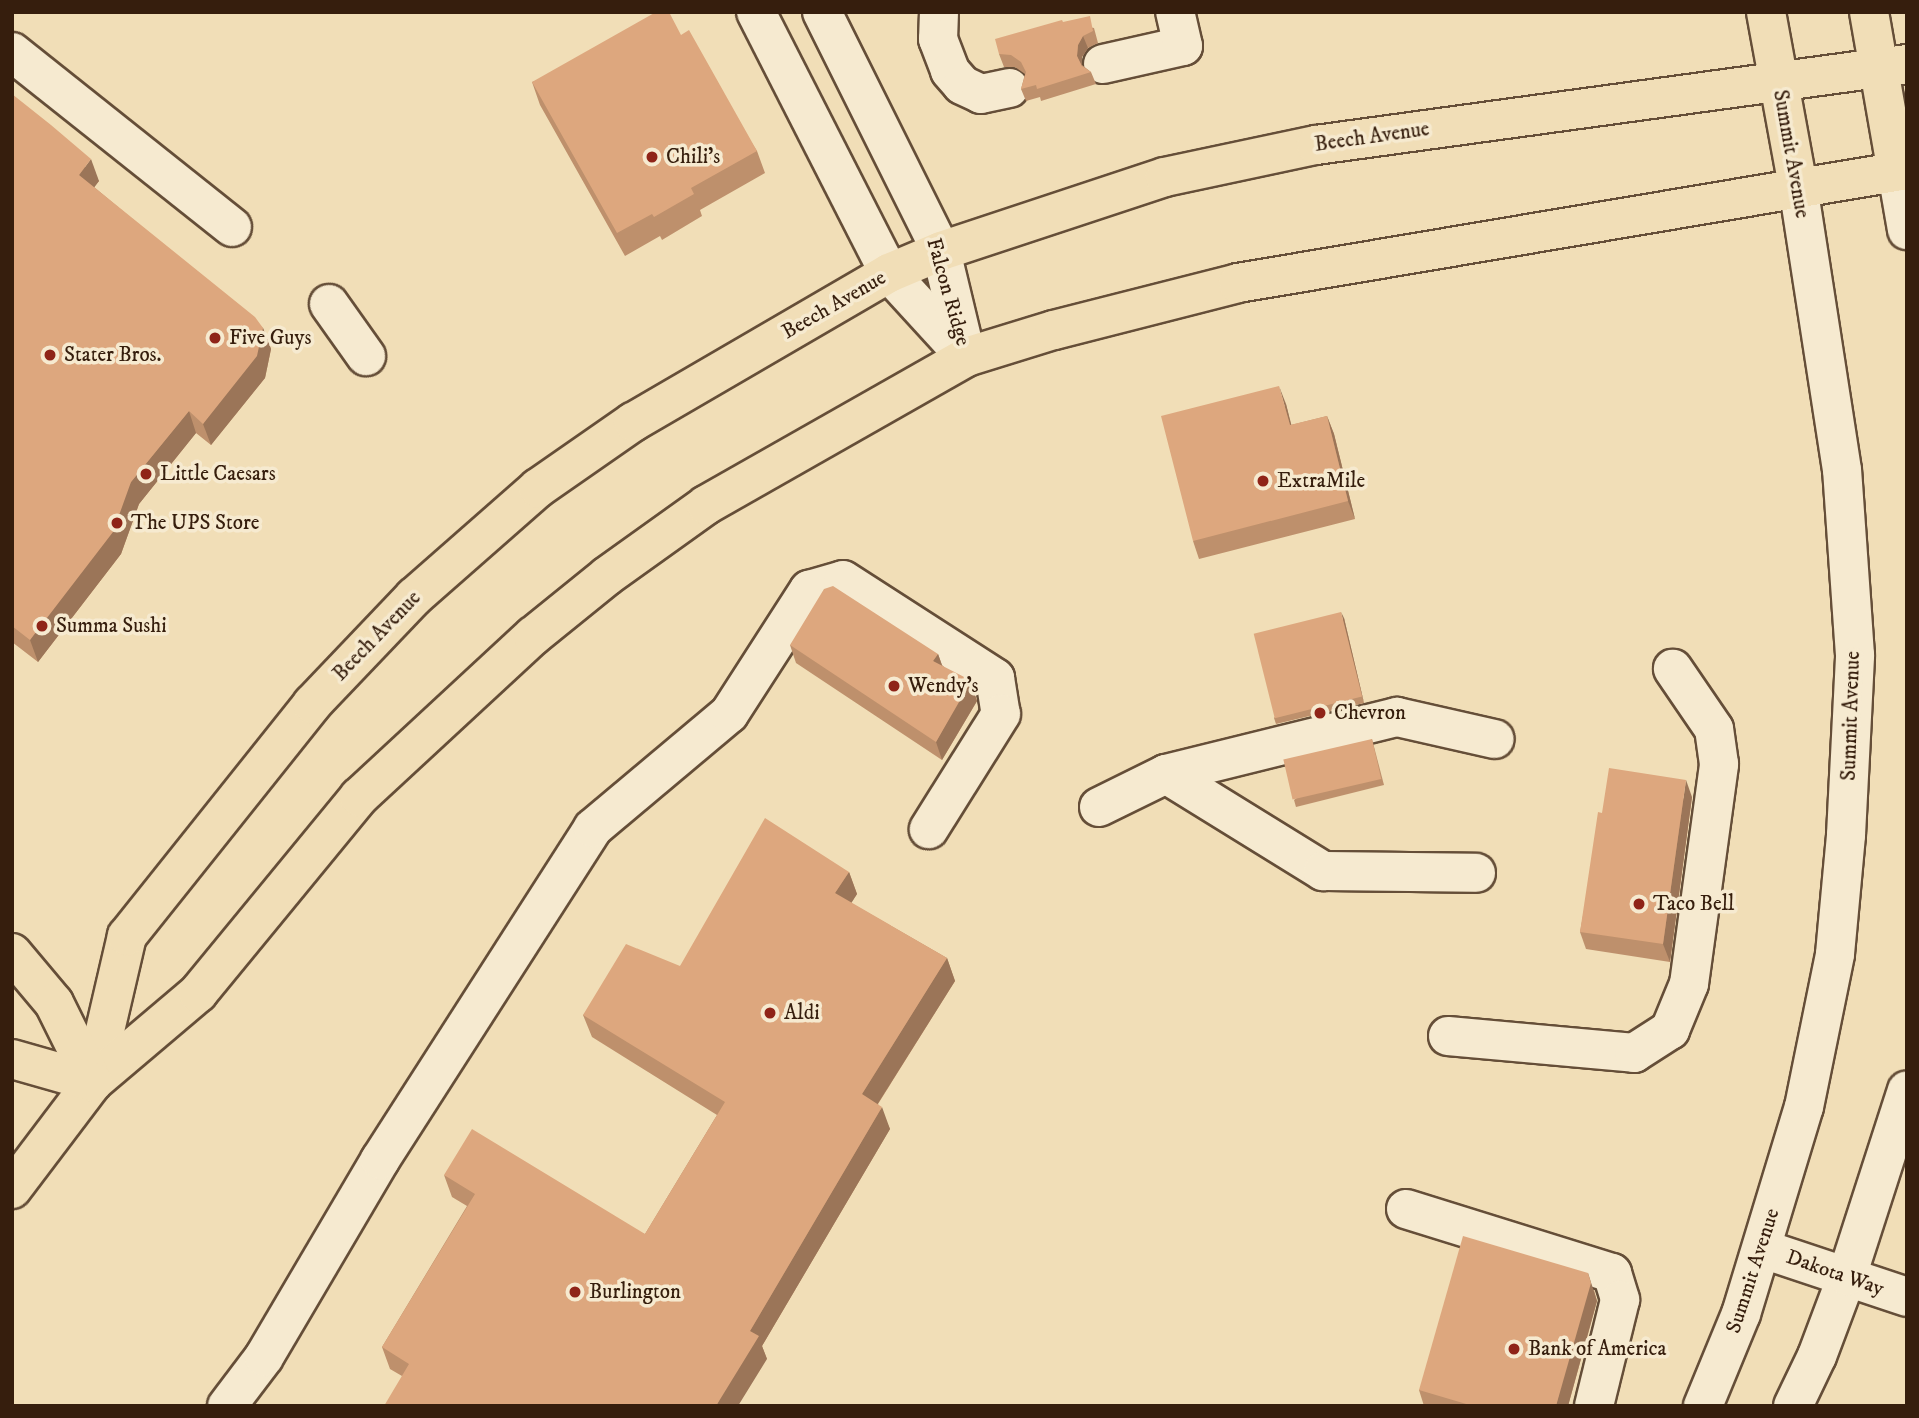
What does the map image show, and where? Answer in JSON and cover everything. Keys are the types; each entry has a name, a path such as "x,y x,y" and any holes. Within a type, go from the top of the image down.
{"main road":[{"name":"Summit Avenue","path":"1766,12 1798,187"},
{"path":"1869,12 1894,66 1902,171"},
{"name":"Beech Avenue","path":"93,1082 127,936 312,704 414,597 538,488 633,422 889,273 941,251 1165,177 1316,145 1778,79 1894,66"},
{"name":"Beech Avenue","path":"12,1189 93,1082 198,993 359,797 533,636 607,576 706,505 966,357 1054,330 1238,283 1902,171"},
{"path":"12,953 54,1003 93,1082"},
{"path":"12,1059 93,1082"}],"street":[{"name":"Falcon Ridge","path":"756,12 889,273 966,357"},
{"path":"939,12 938,39 950,71 962,85 981,94 1009,88"},
{"name":"Falcon Ridge","path":"830,18 941,251 966,357"},
{"path":"1103,64 1179,29"},
{"path":"12,52 232,227"},
{"path":"1902,171 1907,230"},
{"name":"Summit Avenue","path":"1703,1406 1741,1314 1763,1249 1804,1107 1835,954 1846,835 1855,656 1842,470 1798,187"},
{"path":"329,304 366,356"},
{"path":"227,1406 264,1357 380,1160 593,828 730,714 809,590 843,580 995,678 1001,714 929,829"},
{"path":"1448,1036 1634,1053 1670,1030 1689,984 1719,764 1714,729 1673,669"},
{"path":"1100,807 1166,774 1397,717 1495,739"},
{"path":"1166,774 1323,870 1476,873"},
{"path":"1793,1406 1817,1356 1847,1276 1907,1090"},
{"path":"1406,1209 1612,1273 1620,1300 1594,1406"},
{"name":"Dakota Way","path":"1763,1249 1907,1297"}],"building":[{"path":"656,12 669,12 681,35 689,30 757,151 691,188 694,194 654,217 652,214 617,233 532,82"},
{"path":"1090,16 1093,31 1083,36 1078,45 1077,56 1082,66 1091,72 1037,89 1036,85 1021,89 1026,72 1021,62 1011,55 999,54 995,39 1062,20 1063,22"},
{"path":"12,94 91,159 79,175 255,317 263,328 257,356 203,424 189,411 131,482 113,532 30,640 12,626"},
{"name":"ExtraMile","path":"1279,386 1290,425 1327,416 1348,501 1193,541 1161,416"},
{"name":"Wendy's","path":"833,586 938,654 933,661 970,680 936,742 790,645 824,589"},
{"path":"1341,612 1362,696 1275,718 1254,634"},
{"path":"1372,739 1381,779 1293,799 1283,759"},
{"name":"Taco Bell","path":"1609,768 1686,780 1663,944 1580,932 1598,812 1602,813"},
{"path":"765,818 849,872 835,893 947,958 862,1094 882,1107 750,1331 759,1336 716,1406 384,1406 409,1364 382,1347 475,1194 444,1175 472,1129 645,1234 725,1102 583,1015 626,944 680,966"},
{"name":"Bank of America","path":"1463,1236 1588,1273 1591,1283 1556,1406 1473,1406 1419,1390"}],"place":[{"name":"Chili's","path":"652,157"},
{"name":"Five Guys","path":"215,338"},
{"name":"Stater Bros.","path":"50,355"},
{"name":"Little Caesars","path":"146,474"},
{"name":"ExtraMile","path":"1263,481"},
{"name":"The UPS Store","path":"117,523"},
{"name":"Summa Sushi","path":"42,626"},
{"name":"Wendy's","path":"894,686"},
{"name":"Chevron","path":"1320,713"},
{"name":"Taco Bell","path":"1639,904"},
{"name":"Aldi","path":"770,1013"},
{"name":"Burlington","path":"575,1292"},
{"name":"Bank of America","path":"1514,1349"}]}
